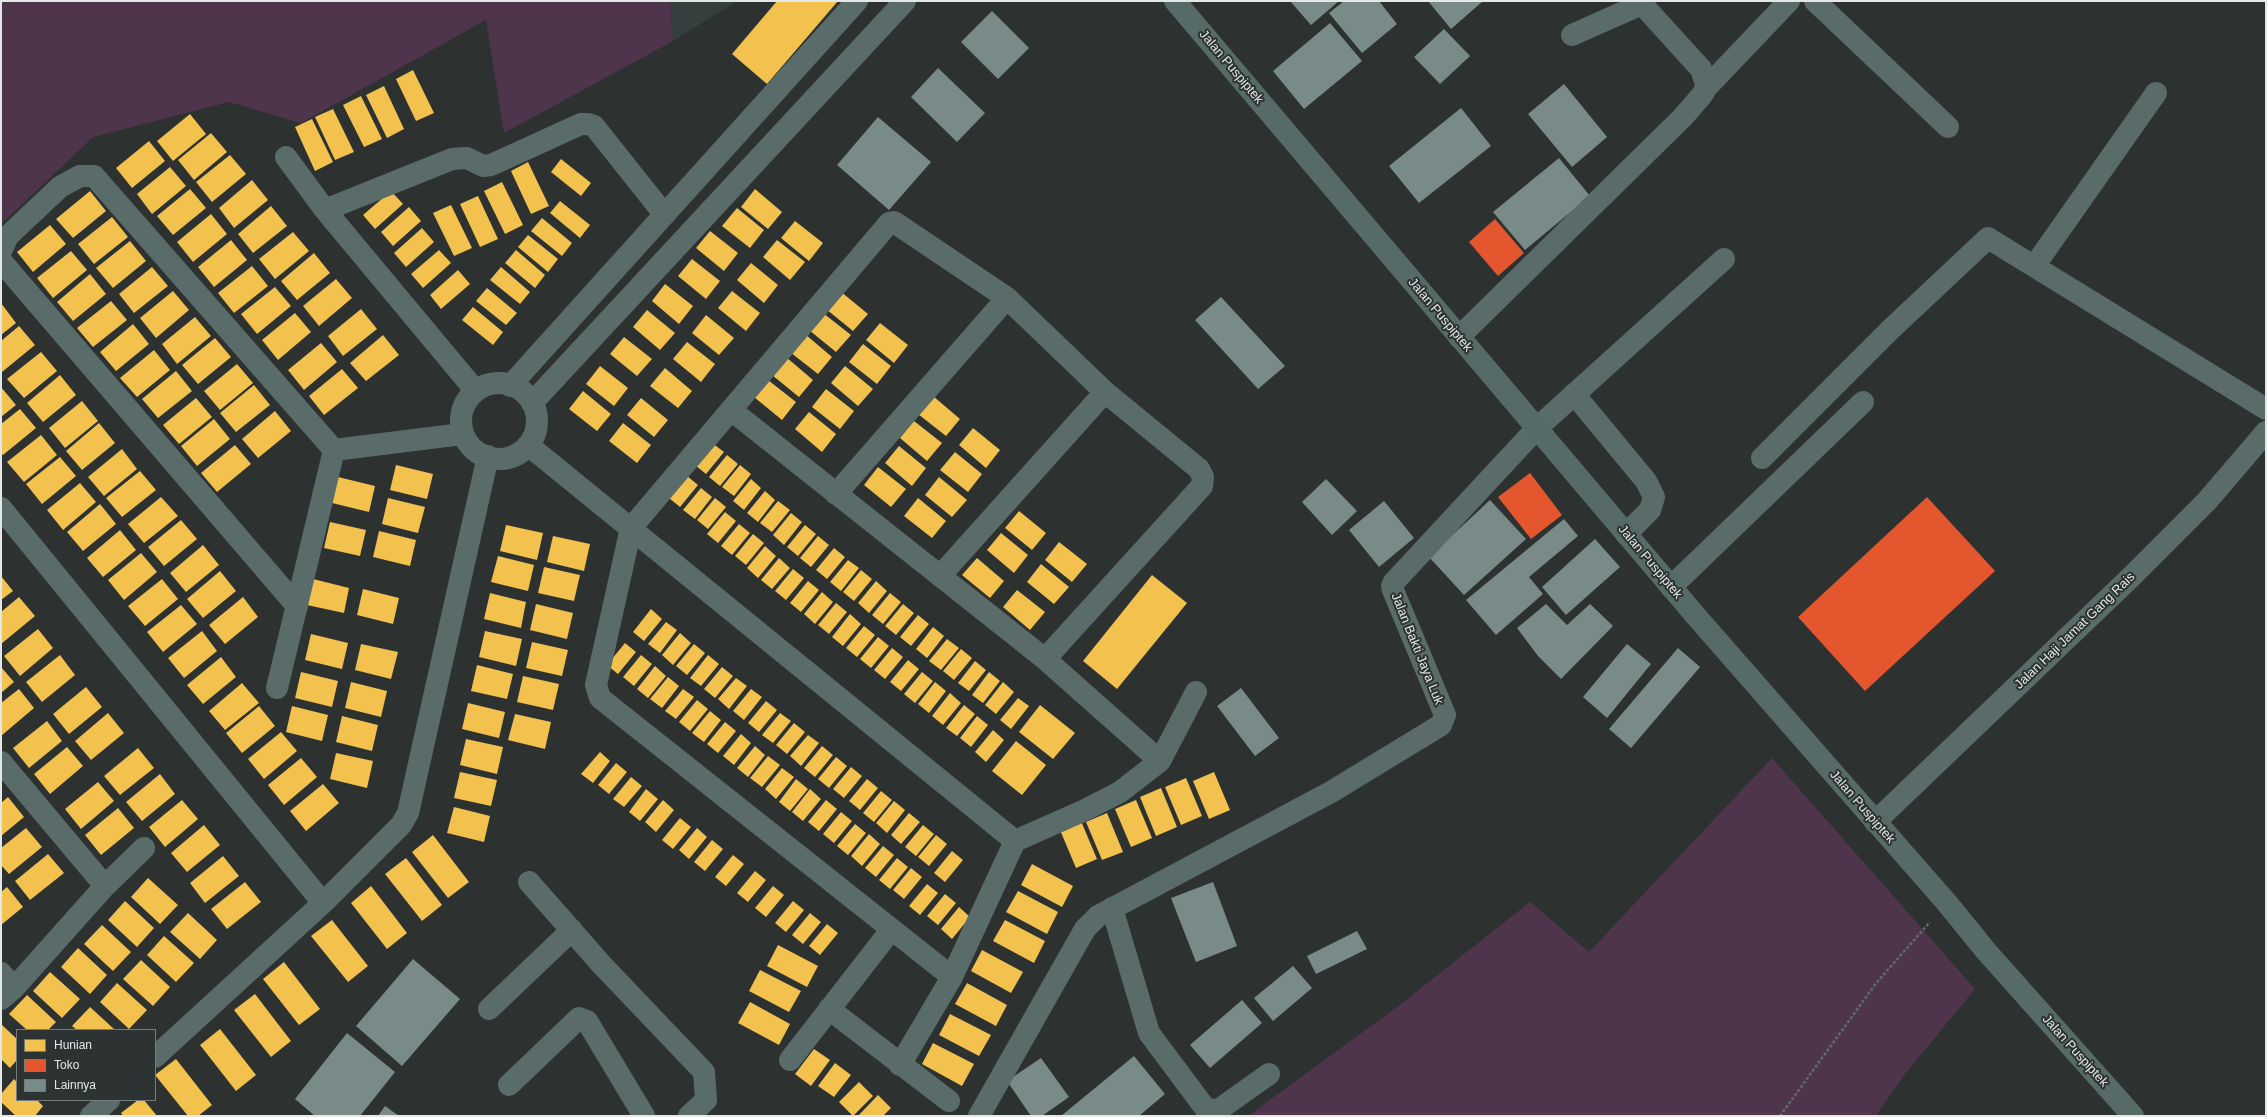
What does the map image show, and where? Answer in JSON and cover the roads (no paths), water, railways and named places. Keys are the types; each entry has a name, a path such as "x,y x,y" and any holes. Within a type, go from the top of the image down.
{"main road":[{"name":"Jalan Puspiptek","path":"1175,1 1670,587 2132,1116"}],"street":[{"path":"510,386 857,1"},
{"path":"532,403 905,1"},
{"path":"1459,336 1695,105 1707,87 1789,1"},
{"path":"1814,1 1948,127"},
{"path":"1572,35 1643,2 1701,69 1707,87"},
{"path":"782,84 808,105"},
{"path":"2035,265 2156,93"},
{"path":"325,210 452,159 467,158 483,166 491,164 581,124 588,124 594,126 664,214"},
{"path":"286,157 325,210 475,390"},
{"path":"1,251 8,236 60,187 80,176 94,176 334,450"},
{"path":"952,977 600,698 596,686 631,528 889,223 894,222 1007,298 1105,392 1199,469 1203,477 1202,486 1045,659"},
{"path":"1762,458 1890,330 1985,239 1992,238 2266,410"},
{"path":"1537,428 1724,259"},
{"path":"1,261 297,606"},
{"path":"836,494 1007,298"},
{"path":"498,382 510,386 521,389 536,408 536,433 523,452 500,460 477,453 462,434 462,410 475,390 498,382"},
{"path":"940,576 1105,392"},
{"path":"1574,394 1646,481 1654,497 1650,510 1626,534"},
{"path":"1670,587 1863,402"},
{"path":"730,410 1045,659 1160,761"},
{"name":"Jalan Bakti Jaya Luk","path":"1112,908 1331,792 1441,724 1445,715 1392,586 1537,428"},
{"name":"Jalan Haji Jamat Gang Rais","path":"1874,822 2131,577 2207,501 2266,432"},
{"path":"334,450 462,434"},
{"path":"528,445 1015,841"},
{"path":"277,688 334,450"},
{"path":"156,1056 324,903 401,826 408,813 488,456"},
{"path":"1,508 324,903"},
{"path":"900,1065 952,977 1015,841 1085,810 1120,792 1160,761 1196,692"},
{"path":"1,762 105,886"},
{"path":"5,987 144,848"},
{"path":"529,882 602,965 704,1072 706,1100 690,1116"},
{"path":"979,1116 1085,929 1098,916 1112,908 1149,1033 1204,1108 1218,1111 1269,1074"},
{"path":"489,1008 572,930"},
{"path":"790,1060 891,930"},
{"path":"829,1009 949,1102"},
{"path":"509,1085 579,1018 587,1022 644,1116"},
{"path":"91,1116 108,1101"}]}
